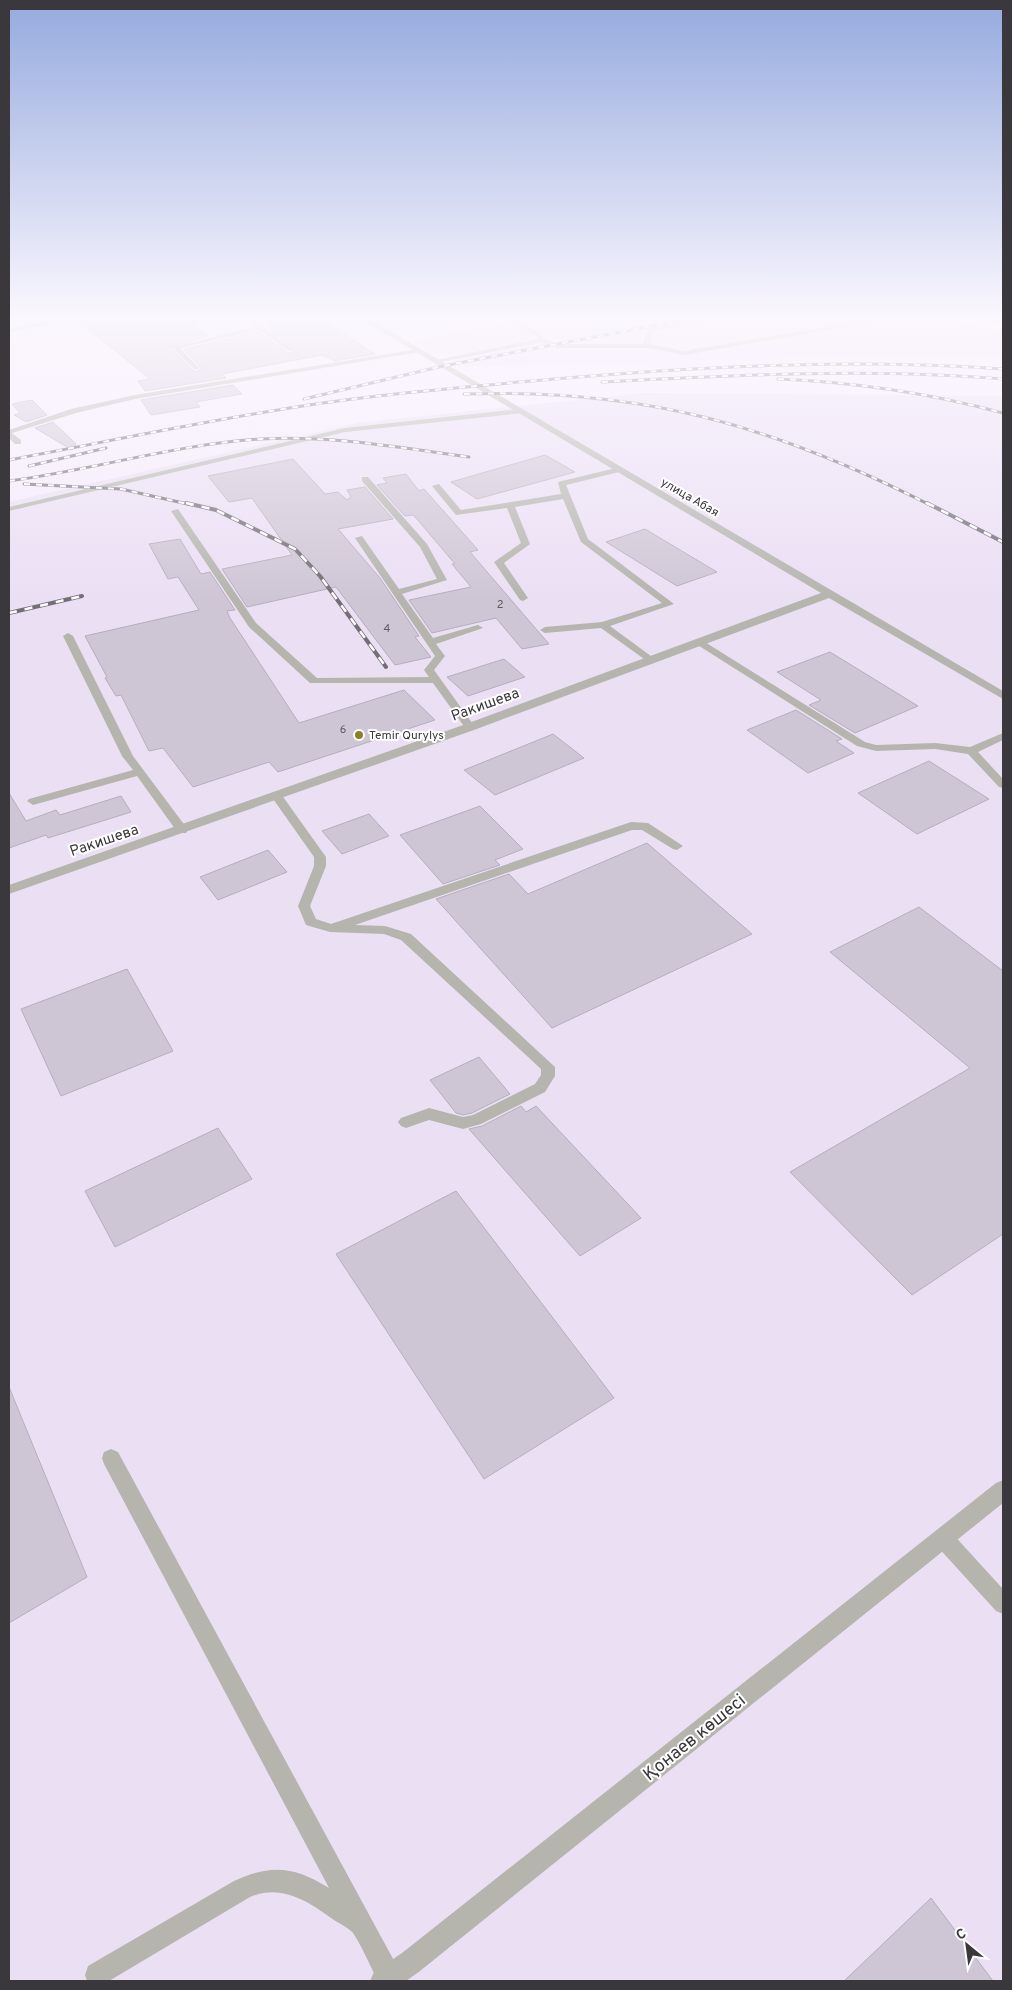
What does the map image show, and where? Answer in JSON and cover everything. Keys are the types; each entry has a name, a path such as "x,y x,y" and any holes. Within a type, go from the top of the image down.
{"street":[{"name":"улица Абая","path":"523,413 616,470 1003,696"},
{"path":"9,433 13,443"},
{"name":"Ракишева","path":"9,890 470,727 829,594"},
{"name":"Қонаев көшесі","path":"386,1979 419,1955 1003,1490"}],"lane":[{"path":"9,433 68,413"},
{"path":"9,508 345,430 503,413"},
{"path":"545,630 603,625 669,604 584,540 561,484 616,470"},
{"path":"364,479 424,546 442,580 397,593"},
{"path":"436,486 459,513 566,496"},
{"path":"510,504 526,544 499,562 523,598"},
{"path":"175,511 252,625 314,681 436,680"},
{"path":"359,538 440,656 429,670 470,727"},
{"path":"603,625 651,660"},
{"path":"431,642 478,628"},
{"path":"68,636 128,756 182,830"},
{"path":"700,642 861,744 876,748 935,746 971,751 1003,736"},
{"path":"971,751 1003,785"},
{"path":"33,802 138,772"},
{"path":"277,796 320,856 320,866 304,906 311,922 330,928 385,930 406,937 548,1067 548,1076 540,1088 476,1120 463,1123 429,1114 406,1122"},
{"path":"330,928 631,826 644,826 677,846"},
{"path":"111,1458 360,1924 386,1979"},
{"path":"943,1538 1003,1604"},
{"path":"97,1974 242,1889 264,1881 285,1881 304,1886 360,1924"}],"shaded area":[{"path":"454,413 1003,413 1003,1981 9,1981 9,502 358,423"}],"building":[{"path":"20,413 45,413 47,415 26,422 14,415"},
{"path":"53,422 76,444 72,450 35,428"},
{"path":"545,455 575,472 477,499 451,482"},
{"path":"293,459 325,494 338,492 347,500 351,497 347,490 365,487 393,519 338,529 380,578 419,636 415,637 431,657 395,665 336,587 247,607 222,569 292,555 252,498 229,502 208,476"},
{"path":"406,474 419,491 424,489 478,550 470,552 549,644 522,649 496,618 432,633 409,600 471,587 452,564 455,564 417,519 413,515 405,516 377,485 387,483 383,478"},
{"path":"645,529 717,572 677,586 606,542"},
{"path":"180,539 201,574 210,572 235,610 227,611 230,618 299,723 404,690 435,720 278,772 269,762 193,787 163,748 149,751 121,695 116,696 105,678 107,677 85,636 199,610 178,577 168,579 149,544"},
{"path":"830,652 918,706 855,733 809,705 821,700 777,672"},
{"path":"504,659 525,677 468,696 447,677"},
{"path":"796,710 842,739 836,741 854,753 808,773 747,730"},
{"path":"553,734 584,758 495,795 464,770"},
{"path":"929,761 989,799 917,834 858,793"},
{"path":"9,793 26,821 56,810 60,815 121,796 131,812 48,838 46,835 9,848"},
{"path":"480,806 523,849 495,860 500,865 443,884 400,835"},
{"path":"369,814 389,836 342,854 322,831"},
{"path":"647,843 752,934 552,1028 436,899 509,874 528,894"},
{"path":"268,850 287,872 218,900 200,877"},
{"path":"919,907 1003,971 1003,1234 912,1295 790,1172 970,1068 830,952"},
{"path":"127,969 173,1051 61,1096 21,1009"},
{"path":"479,1057 510,1094 472,1113 463,1115 456,1113 430,1080"},
{"path":"521,1106 526,1112 536,1106 641,1218 580,1256 469,1129 482,1126"},
{"path":"218,1128 252,1179 115,1247 85,1191"},
{"path":"456,1191 614,1398 484,1479 336,1254"},
{"path":"9,1387 87,1577 9,1623"},
{"path":"931,1898 993,1981 844,1981"}],"railway":[{"path":"9,460 263,413"},
{"path":"685,413 760,433 816,453 930,505"},
{"path":"9,481 198,446 261,439 287,438 339,441 469,457"},
{"path":"29,466 106,448"},
{"path":"24,484 121,489 192,505"},
{"path":"186,503 216,510 295,549 320,576 386,667"},
{"path":"927,503 1003,542"},
{"path":"9,613 82,596"}],"place":[{"name":"Temir Qurylys","path":"359,735"}]}
